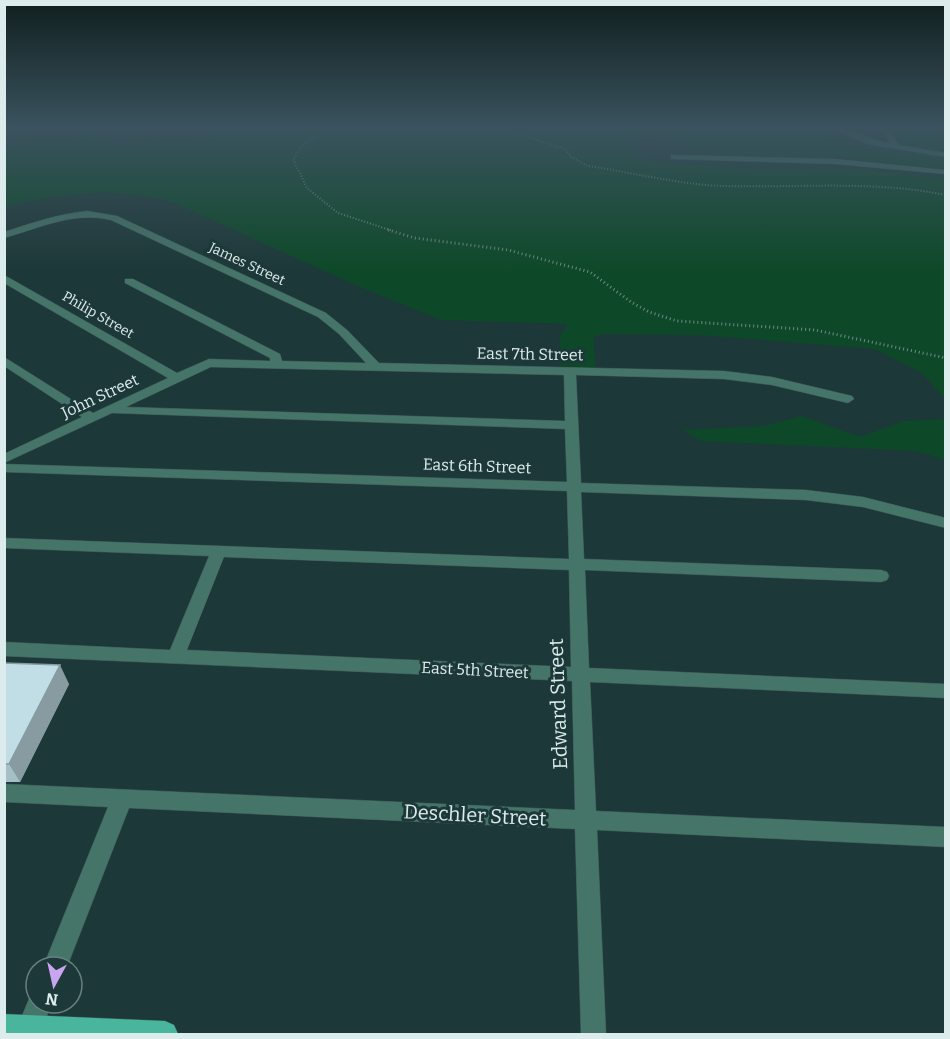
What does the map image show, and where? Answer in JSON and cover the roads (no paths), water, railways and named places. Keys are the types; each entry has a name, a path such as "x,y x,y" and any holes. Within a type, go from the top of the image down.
{"main road":[{"path":"4,1027 165,1035"}],"street":[{"name":"James Street","path":"4,235 60,218 90,214 121,221 312,309 343,332 376,367"},
{"name":"Philip Street","path":"4,278 177,378"},
{"path":"129,281 229,334 269,350 276,356 276,364"},
{"path":"4,360 92,418"},
{"name":"East 7th Street","path":"209,363 740,376 782,383 848,399"},
{"name":"John Street","path":"4,459 209,363"},
{"name":"Edward Street","path":"570,372 592,1035"},
{"path":"108,410 572,425"},
{"name":"East 6th Street","path":"4,468 825,496 871,504 945,523"},
{"path":"4,543 881,576"},
{"path":"176,657 219,550"},
{"name":"East 5th Street","path":"4,649 945,692"},
{"name":"Deschler Street","path":"4,793 945,837"},
{"path":"60,955 122,799"},
{"path":"30,1028 35,1015"}]}
